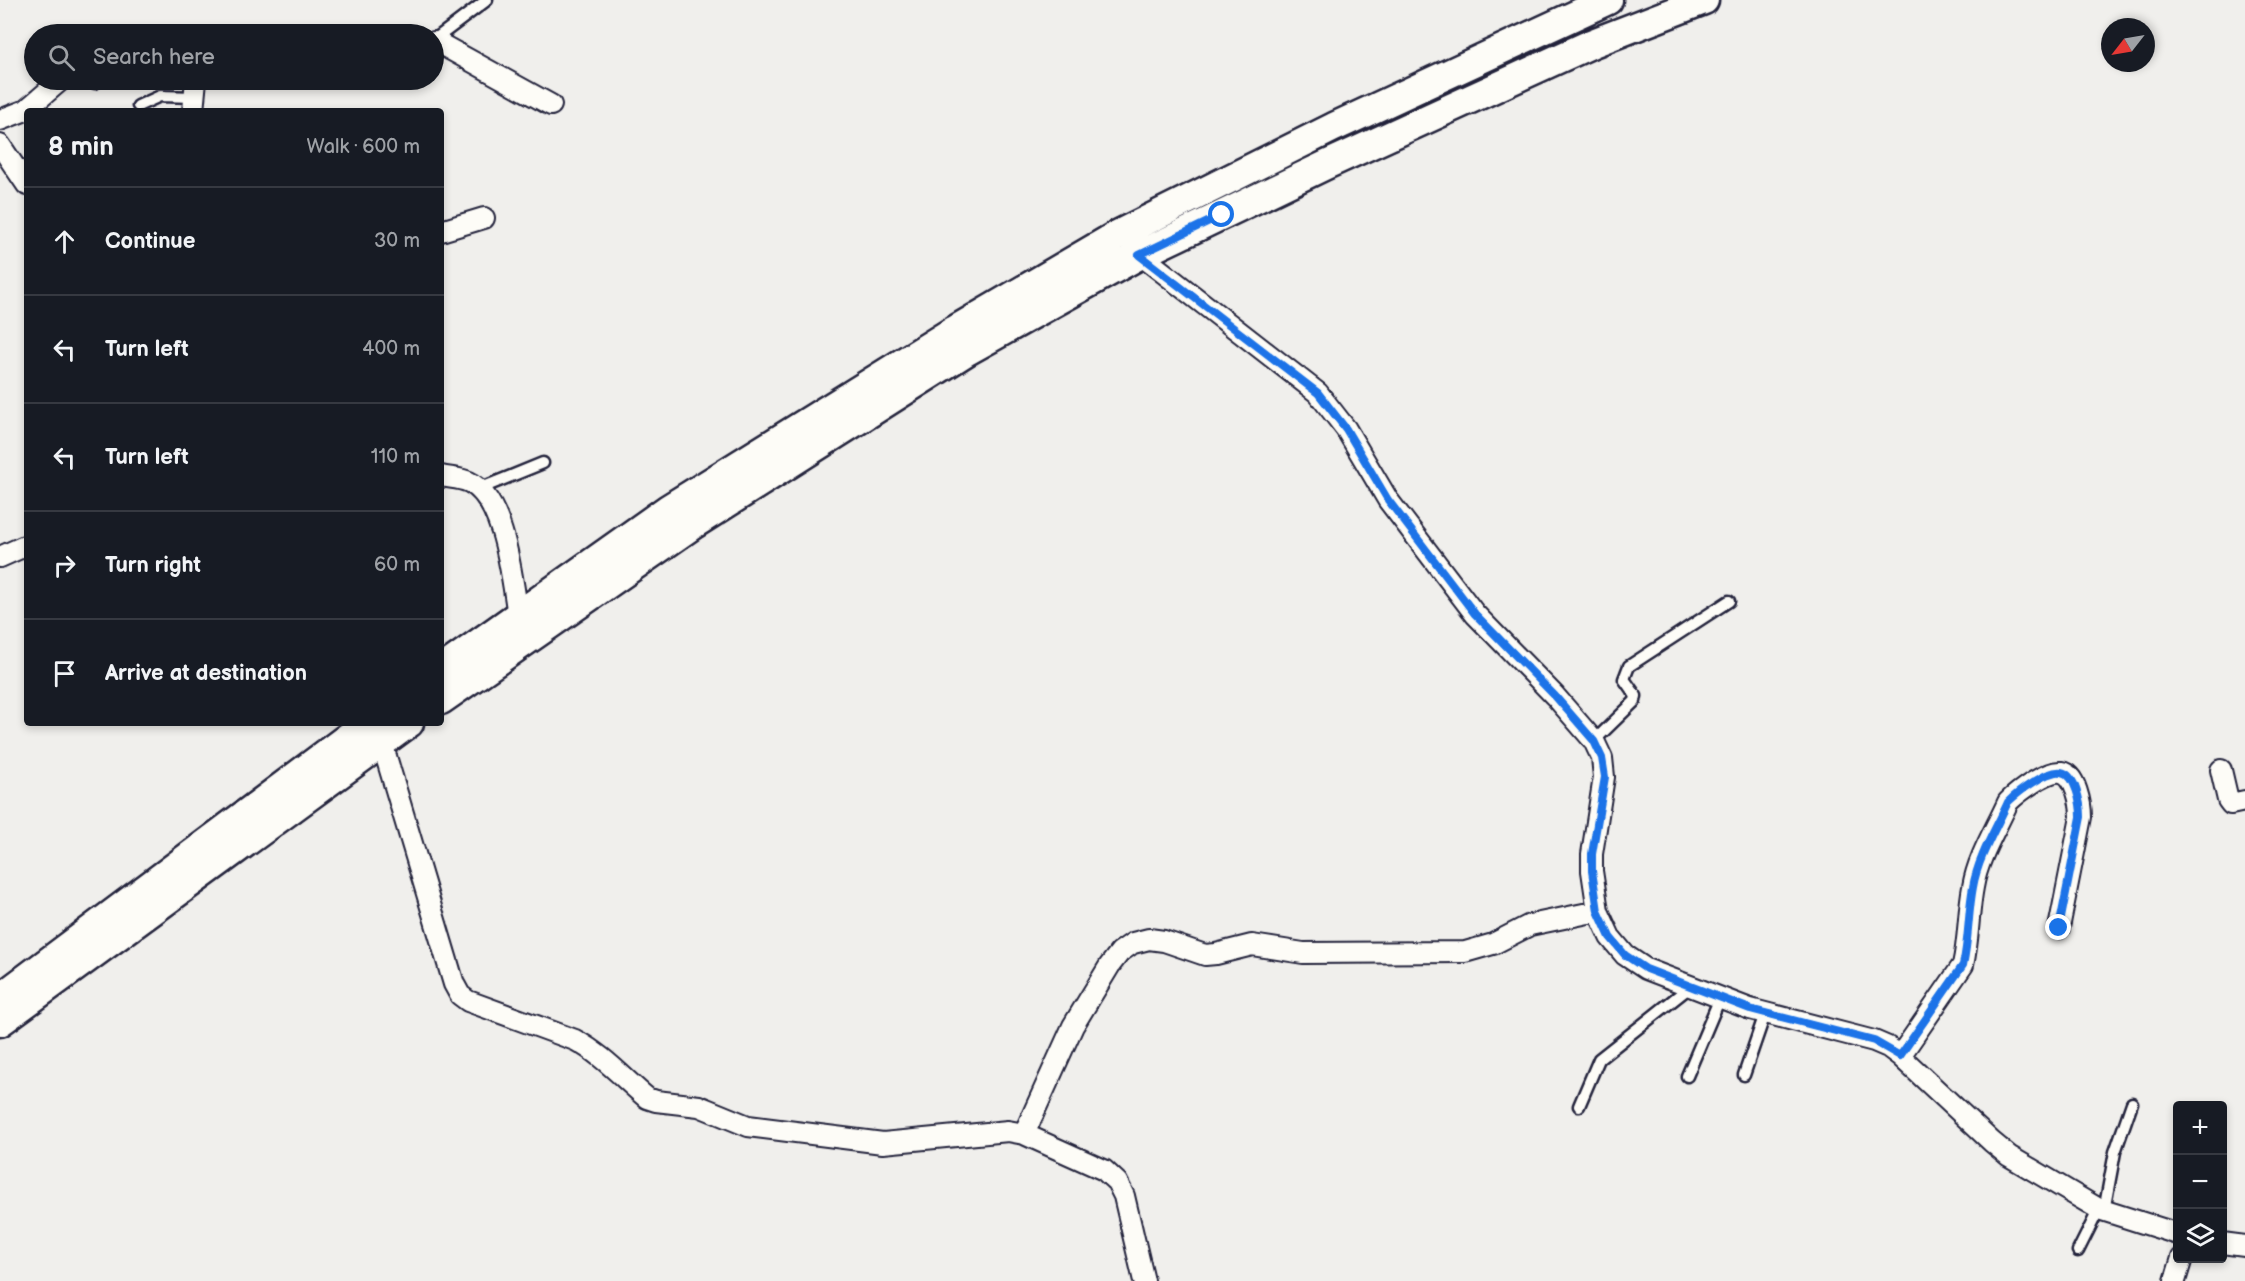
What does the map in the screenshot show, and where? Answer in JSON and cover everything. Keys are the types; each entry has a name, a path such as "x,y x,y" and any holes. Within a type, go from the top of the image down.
{"street":[{"path":"444,668 668,509 955,330 1119,234 1334,127 1608,0"},
{"path":"444,698 704,517 967,351 1139,255 1326,165 1593,43 1704,0"},
{"path":"444,46 551,105"},
{"path":"28,108 49,90"},
{"path":"0,120 24,111"},
{"path":"0,145 24,181"},
{"path":"444,230 484,218"},
{"path":"1119,234 1139,255 1318,393 1346,429 1388,500 1475,614 1555,696 1594,741 1602,758 1605,777 1592,854 1592,871 1598,911 1610,937 1625,955 1646,969 1765,1014 1874,1041 1900,1056 2009,1156 2101,1210 2173,1232"},
{"path":"444,476 467,480 479,489 488,501 505,545 518,615"},
{"path":"0,557 24,546"},
{"path":"0,998 370,728 386,726"},
{"path":"370,728 410,835 454,984 468,1001 582,1043 602,1056 647,1098 699,1106 748,1126 883,1143 1008,1131 1024,1134 1104,1170 1117,1182 1124,1196 1144,1281"},
{"path":"0,1022 370,728"},
{"path":"2221,770 2231,804 2245,801"},
{"path":"1900,1056 1963,965 1967,948 1972,887 1977,870 2008,802 2016,794 2044,777 2059,772 2070,778 2081,801 2059,928"},
{"path":"1024,1134 1073,1026 1110,965 1120,952 1134,943 1149,939 1164,941 1205,955 1252,945 1303,952 1465,952 1492,944 1530,925 1598,911"},
{"path":"2227,1244 2245,1246"},
{"path":"2175,1281 2180,1263"}],"lane":[{"path":"444,33 487,0"},
{"path":"138,106 160,96 195,96"},
{"path":"479,489 543,463"},
{"path":"1594,741 1635,701 1636,696 1624,679 1629,666 1729,601"},
{"path":"1579,1106 1599,1059 1691,986"},
{"path":"1687,1076 1720,998"},
{"path":"1744,1075 1765,1014"},
{"path":"2078,1251 2101,1210 2115,1152 2132,1103"}],"route":[{"path":"1222,215 1139,255 1318,393 1346,429 1388,500 1475,614 1555,696 1594,741 1602,758 1605,777 1592,854 1592,871 1598,911 1610,937 1625,955 1646,969 1750,1009 1874,1041 1900,1056 1963,965 1967,948 1972,887 1977,870 2008,802 2016,794 2044,777 2059,772 2070,778 2081,801 2081,817 2059,928"}]}
